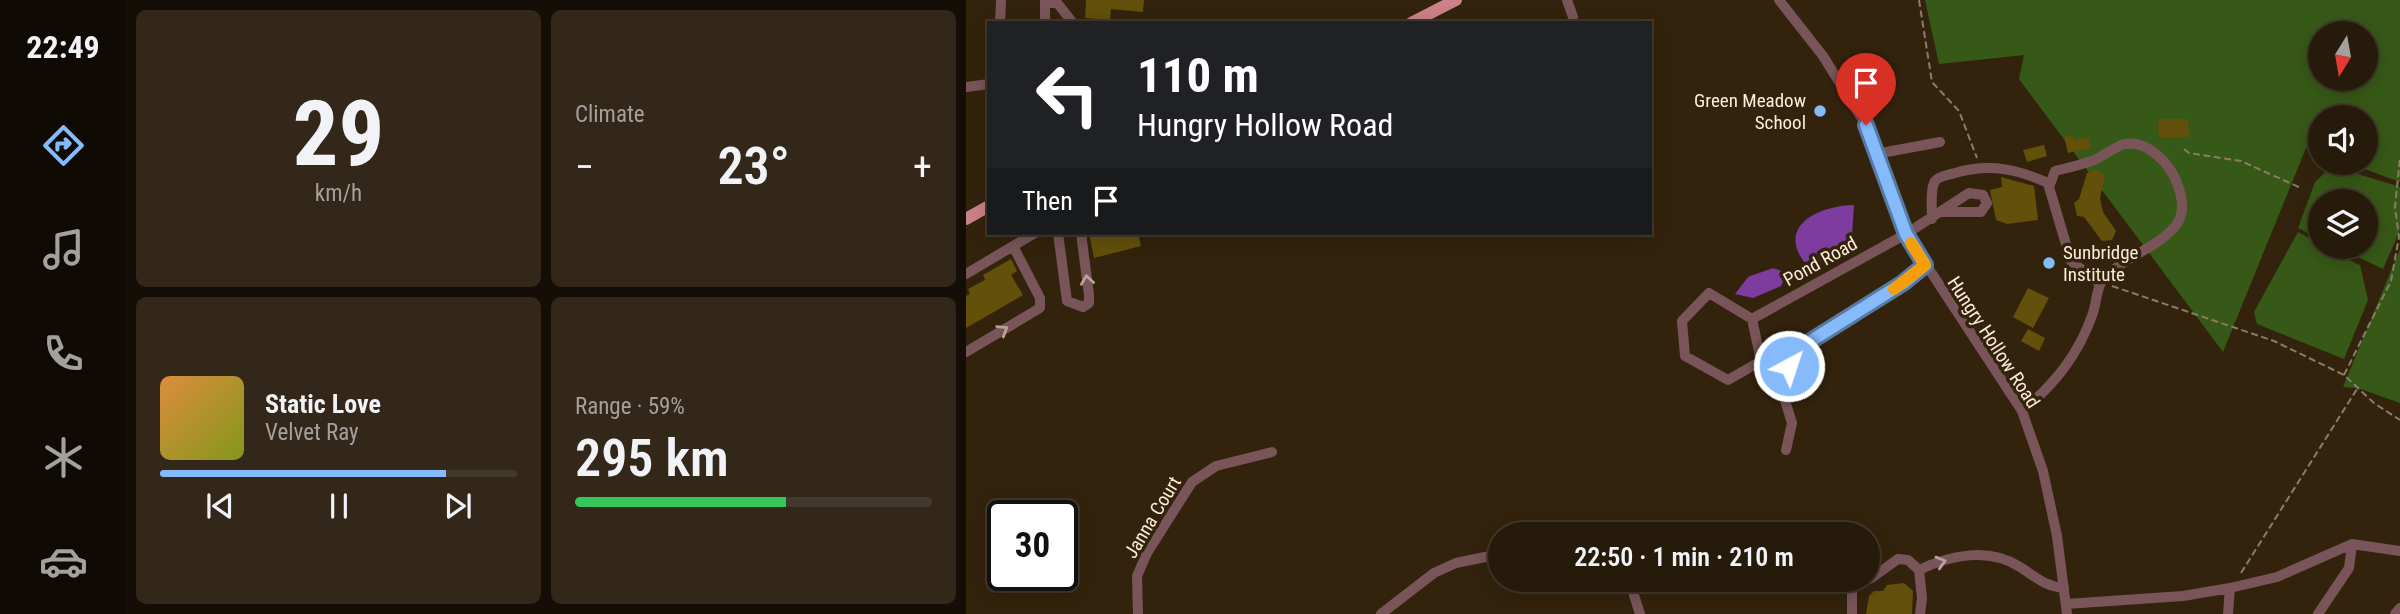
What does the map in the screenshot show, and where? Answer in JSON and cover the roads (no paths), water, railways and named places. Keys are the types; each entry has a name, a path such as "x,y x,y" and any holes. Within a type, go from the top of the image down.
{"main road":[{"path":"1413,21 1431,6 1457,0"},
{"path":"966,219 987,207"}],"street":[{"path":"1000,21 1001,0"},
{"path":"1567,0 1573,17"},
{"name":"Hungry Hollow Road","path":"1779,0 1838,79 1866,125 1906,234 2022,411 2043,471 2057,536 2067,609"},
{"path":"1787,11 1795,0"},
{"path":"1045,21 1045,1 1058,4 1071,21"},
{"path":"966,86 987,84"},
{"path":"1877,154 1940,142"},
{"path":"2022,411 2052,386 2070,362 2114,268 2152,245 2178,222 2182,207 2173,172 2158,155 2127,144 2093,161 2056,171 2050,184 2071,261 2104,285"},
{"path":"1932,219 1934,183 1938,178 1979,168 2022,171 2050,184"},
{"name":"Pond Road","path":"1752,319 1944,212"},
{"path":"966,274 1032,235"},
{"path":"1059,235 1067,301 1083,307 1089,303 1089,295 1081,235"},
{"path":"966,352 1040,308 1040,298 1013,246"},
{"path":"1786,450 1792,423 1784,397 1789,366 1798,349 1903,283 1925,265"},
{"path":"1709,293 1752,319 1761,361 1728,380 1685,356 1682,321 1709,293"},
{"name":"Janna Court","path":"1138,614 1137,576 1147,553 1192,482 1216,466 1272,452"},
{"path":"2067,609 2231,588 2277,577 2352,544 2400,551"},
{"path":"2318,614 2349,568 2352,544"},
{"path":"1919,570 1937,561 1973,554 2000,558 2018,565 2048,586 2064,588"},
{"path":"1386,612 1434,573 1456,563 1488,556"},
{"path":"1880,572 1898,559 1908,561 1919,570 1922,598 1920,614"},
{"path":"2228,614 2231,588"},
{"path":"1633,592 1640,614"},
{"path":"1852,614 1853,592"},
{"path":"2395,614 2400,608"}],"place":[{"name":"Green Meadow School","path":"1820,111"},
{"name":"Sunbridge Institute","path":"2049,263"}]}
